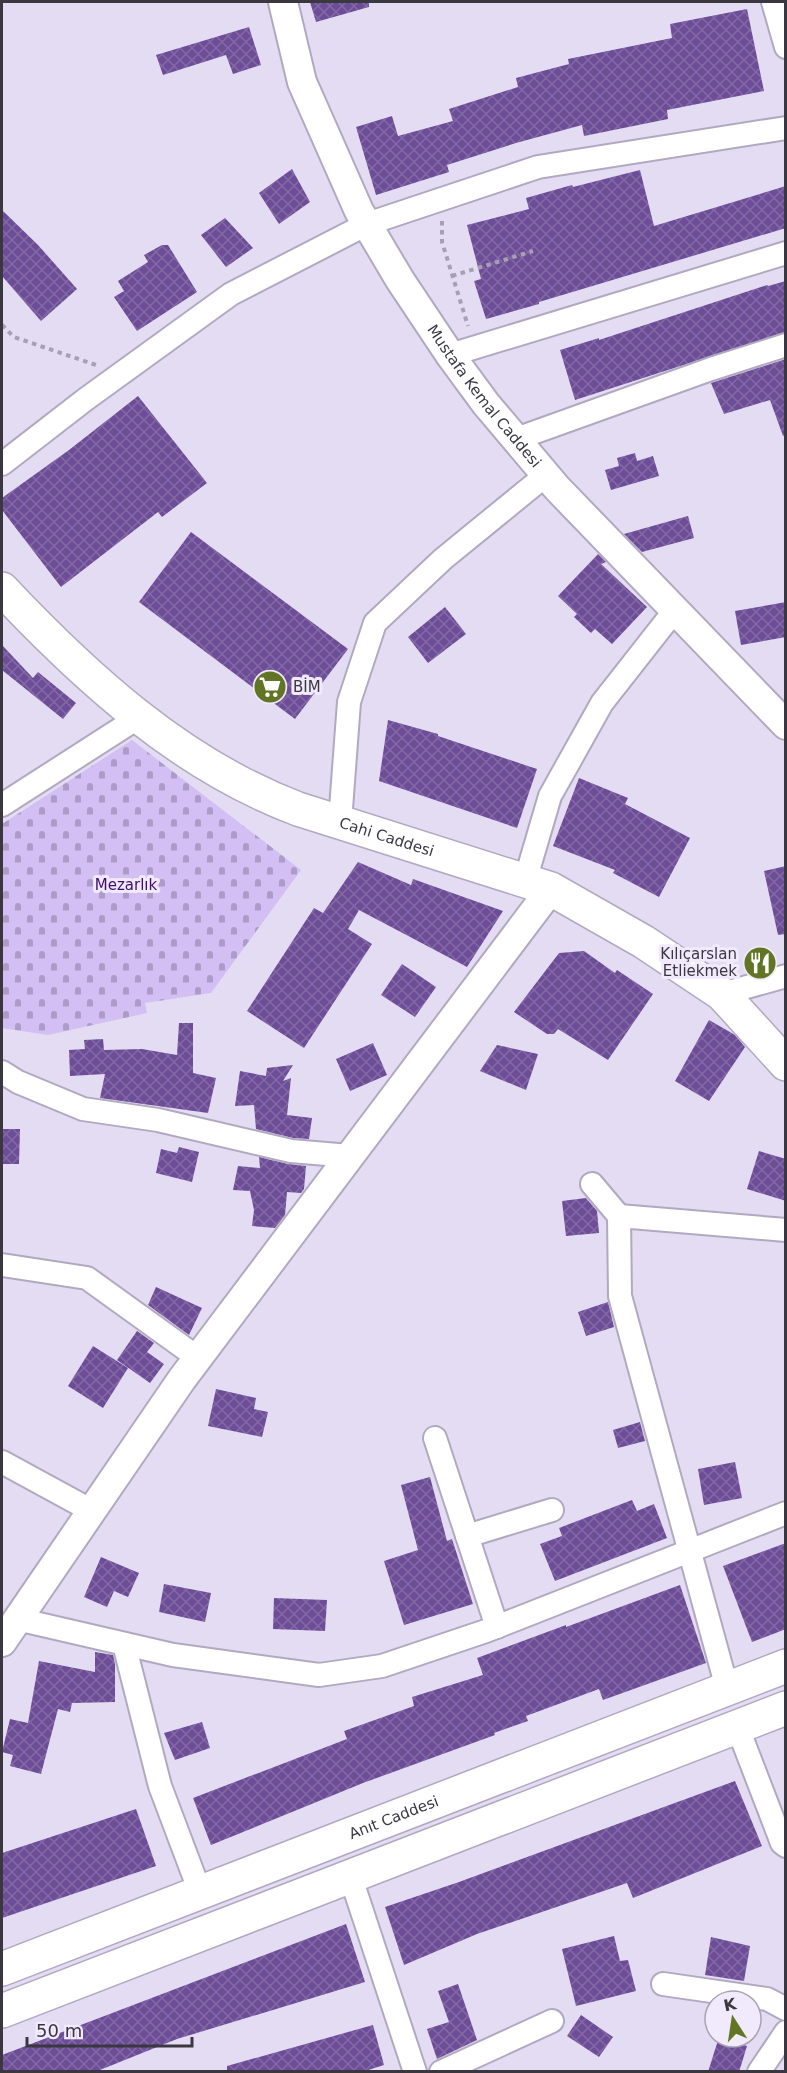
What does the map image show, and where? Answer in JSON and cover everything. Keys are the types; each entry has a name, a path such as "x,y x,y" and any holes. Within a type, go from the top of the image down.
{"main road":[{"name":"Cahi Caddesi","path":"2,589 52,642 139,717 229,778 265,797 538,885 644,942 696,975 722,994 786,1064"},
{"name":"Anıt Caddesi","path":"2,1969 786,1666"},
{"path":"2,2011 786,1708"}],"street":[{"name":"Mustafa Kemal Caddesi","path":"283,2 302,82 359,211 400,280 462,351 486,404 546,475 786,725"},
{"path":"773,2 786,47"},
{"path":"2,464 121,373 231,294 367,224 538,167 786,128"},
{"path":"462,351 786,253"},
{"path":"516,439 711,369 786,345"},
{"path":"340,822 349,702 375,623 443,559 546,475"},
{"path":"2,1642 198,1358 350,1156 538,885 550,796 602,703 675,610"},
{"path":"2,805 139,717"},
{"path":"722,994 786,976"},
{"path":"2,1072 18,1082 83,1109 158,1120 291,1151 350,1156"},
{"path":"592,1184 619,1216 620,1296 727,1688"},
{"path":"619,1216 786,1230"},
{"path":"2,1266 87,1278 198,1358"},
{"path":"435,1438 497,1627"},
{"path":"2,1462 92,1511"},
{"path":"467,1536 552,1510"},
{"path":"18,1619 173,1655 319,1675 382,1666 497,1627 786,1513"},
{"path":"124,1644 160,1786 200,1892"},
{"path":"737,1726 782,1843 786,1846"},
{"path":"350,1875 415,2072"},
{"path":"663,1984 767,1999 786,2009"},
{"path":"441,2072 552,2021"},
{"path":"759,2072 786,2032"}],"path":[{"path":"441,199 442,242 452,276 462,351"},
{"path":"452,276 533,252"},
{"path":"2,325 14,337 121,373"}],"green space":[{"name":"Mezarlık","path":"132,740 301,870 211,993 145,1003 147,1013 48,1035 2,1028 2,824"}],"building":[{"path":"310,2 369,2 369,7 316,22"},
{"path":"747,9 764,91 667,110 668,119 584,136 582,125 447,165 449,172 376,195 356,127 392,116 398,136 453,121 449,109 518,87 516,78 569,64 568,59 672,38 670,24"},
{"path":"249,27 261,65 233,74 226,55 163,75 156,55"},
{"path":"292,169 310,202 279,224 259,193"},
{"path":"640,170 654,226 786,186 786,228 486,319 474,281 481,279 467,225 529,209 526,198"},
{"path":"2,210 38,245 77,289 41,321 2,276"},
{"path":"225,218 253,248 226,267 201,235"},
{"path":"162,245 168,245 197,292 137,331 114,297 124,291 118,281 148,262 144,255"},
{"path":"786,281 786,332 575,400 560,350 599,338 599,340 767,285"},
{"path":"786,359 786,435 783,436 770,400 724,414 711,383"},
{"path":"138,396 207,483 162,517 158,512 61,587 2,510 2,498"},
{"path":"635,453 637,461 653,456 659,476 611,490 605,470 619,466 617,458"},
{"path":"688,516 694,538 642,552 624,534"},
{"path":"191,532 348,649 295,719 139,602"},
{"path":"598,554 606,562 601,564 647,607 612,644 595,629 591,633 574,617 577,614 558,596"},
{"path":"786,602 786,637 741,645 735,611"},
{"path":"445,607 466,634 428,663 408,637"},
{"path":"2,645 33,678 38,672 76,703 63,719 2,670"},
{"path":"388,720 438,734 438,736 537,769 517,828 379,781"},
{"path":"579,778 628,798 625,804 690,838 659,897 613,873 615,870 553,846"},
{"path":"358,862 411,885 413,879 503,911 467,967 359,910 348,929 372,944 304,1048 247,1011 314,908 323,913"},
{"path":"786,866 786,934 778,935 764,871"},
{"path":"584,951 615,973 617,970 653,994 608,1060 558,1029 554,1034 547,1034 514,1012 559,953"},
{"path":"402,964 436,987 415,1017 381,995"},
{"path":"709,1020 735,1035 745,1047 709,1101 675,1081"},
{"path":"179,1023 193,1023 193,1073 216,1078 208,1113 100,1098 105,1074 70,1076 69,1050 85,1049 84,1040 103,1039 104,1050 142,1049 177,1055"},
{"path":"373,1043 387,1075 350,1091 336,1059"},
{"path":"497,1045 538,1054 526,1090 480,1071"},
{"path":"293,1065 283,1081 291,1078 287,1115 312,1118 309,1139 293,1138 256,1129 254,1105 235,1106 240,1071 266,1076 267,1068"},
{"path":"2,1129 20,1129 19,1164 2,1164"},
{"path":"179,1147 199,1152 192,1182 156,1173 161,1149 177,1153"},
{"path":"759,1151 786,1159 786,1201 747,1189"},
{"path":"259,1157 306,1166 304,1189 301,1193 287,1192 285,1215 275,1228 252,1226 254,1210 250,1191 233,1190 238,1166 260,1168"},
{"path":"586,1198 597,1211 599,1233 566,1236 562,1201"},
{"path":"156,1287 202,1308 189,1335 148,1305"},
{"path":"608,1302 614,1327 586,1336 578,1312"},
{"path":"137,1331 154,1343 147,1352 164,1364 150,1383 117,1360"},
{"path":"93,1346 128,1368 103,1408 68,1386"},
{"path":"216,1389 256,1398 254,1409 268,1412 262,1437 208,1426"},
{"path":"640,1422 645,1441 618,1448 613,1430"},
{"path":"735,1462 742,1498 704,1505 698,1469"},
{"path":"430,1477 447,1541 452,1539 473,1604 404,1625 384,1561 418,1550 401,1485"},
{"path":"632,1500 637,1511 654,1504 667,1538 555,1581 540,1544 562,1536 559,1528"},
{"path":"786,1543 786,1629 752,1642 723,1566"},
{"path":"101,1557 139,1573 128,1597 114,1591 107,1607 84,1597"},
{"path":"164,1584 211,1593 205,1622 159,1612"},
{"path":"680,1585 706,1663 603,1700 599,1689 526,1716 528,1721 494,1733 495,1735 363,1783 211,1845 193,1798 347,1739 344,1731 414,1706 412,1697 483,1675 477,1658"},
{"path":"274,1598 327,1600 325,1631 273,1629"},
{"path":"95,1652 113,1655 115,1702 72,1703 70,1712 58,1709 41,1774 10,1766 13,1755 2,1752 10,1719 28,1723 39,1661 95,1672"},
{"path":"202,1722 210,1748 175,1760 164,1733"},
{"path":"735,1781 762,1846 633,1898 627,1883 477,1934 404,1965 385,1907"},
{"path":"136,1809 156,1866 2,1918 2,1853"},
{"path":"346,1924 365,1982 177,2039 95,2072 2,2072 2,2055"},
{"path":"614,1936 620,1961 628,1960 636,1991 576,2006 562,1949"},
{"path":"711,1937 750,1946 744,1981 705,1975"},
{"path":"458,1984 477,2040 437,2059 427,2029 449,2022 438,1991"},
{"path":"581,2015 613,2037 599,2057 567,2036"},
{"path":"373,2025 384,2065 362,2072 227,2072 227,2066"},
{"path":"715,2049 746,2049 739,2072 708,2072"}],"place":[{"name":"BİM","path":"270,687"},
{"name":"Kılıçarslan Etliekmek","path":"760,963"}]}
